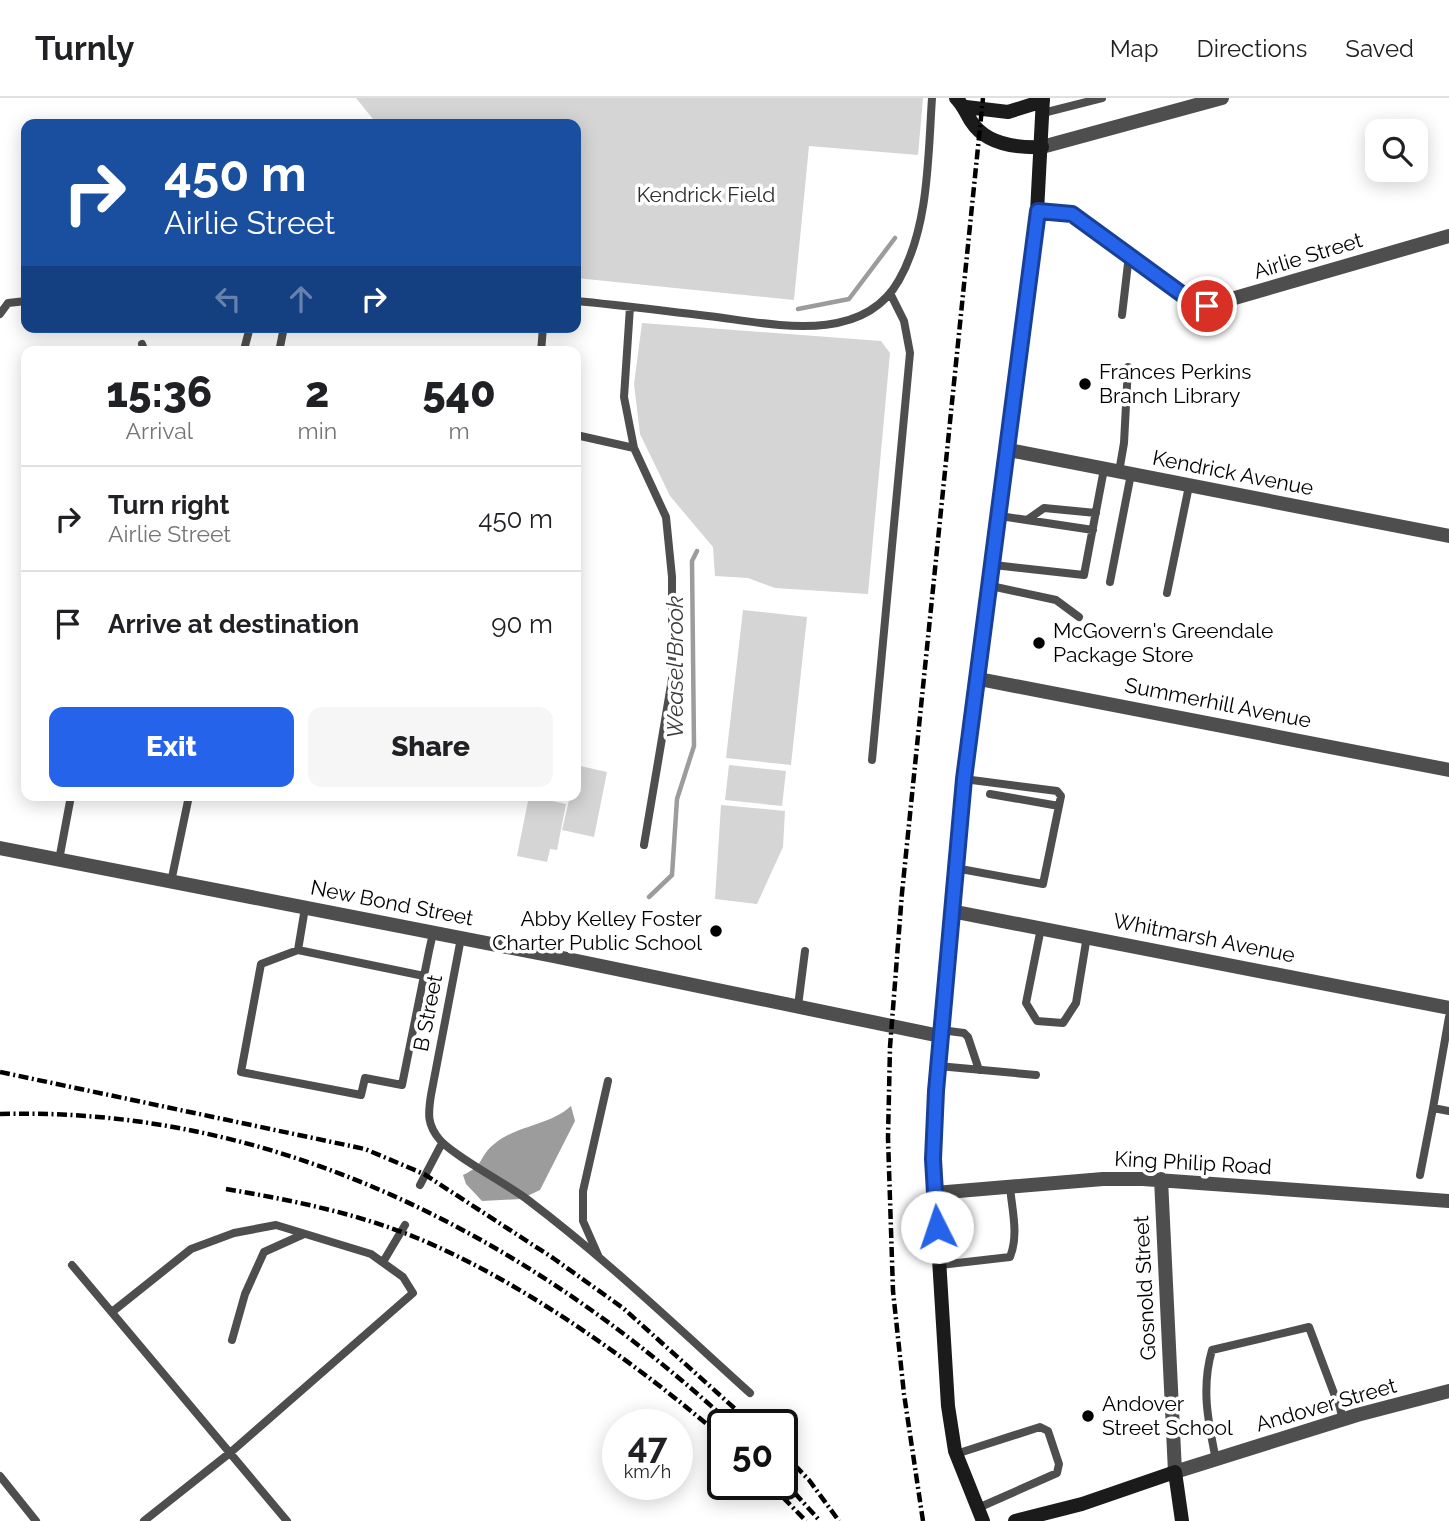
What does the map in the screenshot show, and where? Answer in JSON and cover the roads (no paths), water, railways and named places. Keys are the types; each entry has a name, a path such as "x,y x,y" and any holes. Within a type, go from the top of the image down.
{"main road":[{"path":"961,103 1008,112 1043,104 1038,211 1009,450 964,779 938,1066 933,1159 948,1406 956,1454 984,1517"},
{"path":"961,103 971,122 999,144 1017,148 1042,147"},
{"name":"Andover Street","path":"1015,1521 1082,1504 1175,1472"},
{"name":"Gosnold Street","path":"1175,1472 1182,1521"}],"street":[{"path":"1042,147 1187,103 1222,98"},
{"name":"Airlie Street","path":"1038,211 1072,214 1190,300 1207,306 1449,236"},
{"name":"Kendrick Avenue","path":"1009,450 1449,536"},
{"name":"Summerhill Avenue","path":"979,680 1449,770"},
{"name":"New Bond Street","path":"0,848 941,1033"},
{"name":"Whitmarsh Avenue","path":"951,911 1449,1008"},
{"name":"King Philip Road","path":"935,1193 1103,1179 1161,1179 1449,1201"},
{"name":"Gosnold Street","path":"1161,1179 1175,1472"},
{"name":"Andover Street","path":"1175,1472 1449,1391"}],"lane":[{"path":"581,302 800,327 868,312 890,293 906,265 919,219 927,175 932,98"},
{"path":"1043,104 1101,98"},
{"path":"1122,315 1129,255"},
{"path":"872,760 909,353 904,321 890,293"},
{"path":"0,314 8,303 21,302"},
{"path":"630,307 624,397 634,448 666,517 672,577 672,680 644,845"},
{"path":"1110,582 1118,472 1124,443 1128,367"},
{"path":"581,436 634,448"},
{"path":"994,565 1084,575 1096,513 1118,472"},
{"path":"1167,593 1189,486"},
{"path":"1027,520 1044,508 1096,513"},
{"path":"1000,516 1093,530"},
{"path":"991,586 1056,600 1079,617"},
{"path":"956,869 1043,884 1061,796 1057,792 964,779"},
{"path":"990,794 1059,806"},
{"path":"59,860 70,801"},
{"path":"171,883 187,801"},
{"path":"298,950 305,908"},
{"path":"1041,928 1026,1003 1037,1021 1063,1023 1076,1003 1087,936"},
{"path":"424,976 298,950 261,964 241,1072 361,1095 365,1077 402,1085 433,933"},
{"name":"B Street","path":"442,1143 430,1128 428,1113 461,938"},
{"path":"797,1006 805,951"},
{"path":"1420,1175 1449,1017"},
{"path":"941,1033 964,1034 968,1037 979,1070"},
{"path":"938,1066 1036,1075"},
{"path":"599,1258 583,1221 583,1191 608,1081"},
{"path":"1433,1108 1449,1111"},
{"path":"420,1185 442,1143 527,1199 599,1258 750,1392"},
{"path":"940,1265 1010,1257 1014,1247 1015,1228 1010,1186"},
{"path":"383,1262 405,1224"},
{"path":"112,1312 191,1249 234,1233 276,1226 371,1254 403,1277 413,1293 231,1452 144,1521"},
{"path":"232,1340 245,1294 264,1252 304,1234"},
{"path":"72,1265 288,1521"},
{"path":"1216,1460 1206,1410 1205,1374 1212,1350 1309,1327 1344,1420"},
{"path":"956,1454 1040,1427 1048,1432 1059,1464 1057,1474 984,1517"},
{"path":"0,1476 36,1521"}],"waterway":[{"name":"Weasel Brook","path":"798,309 849,299 895,238"},
{"name":"Weasel Brook","path":"649,897 672,875 677,799 694,746 692,561 697,551"}],"railway":[{"path":"923,1521 904,1394 893,1291 888,1138 890,1047 902,893 983,98"},
{"path":"0,1072 365,1149 424,1174 553,1258 623,1308 735,1409"},
{"path":"0,1114 103,1117 204,1133 301,1160 395,1197 485,1243 572,1296 654,1357 714,1409"},
{"path":"226,1189 347,1214 394,1229 456,1256 537,1300 577,1326 707,1424"},
{"path":"798,1469 839,1521"},
{"path":"798,1497 820,1521"},
{"path":"786,1500 806,1521"}],"place":[{"name":"Frances Perkins Branch Library","path":"1085,384"},
{"name":"McGovern's Greendale Package Store","path":"1039,643"},
{"name":"Abby Kelley Foster Charter Public School","path":"716,931"},
{"name":"Andover Street School","path":"1088,1416"}],"park label":[{"name":"Kendrick Field","path":"706,195"}]}
